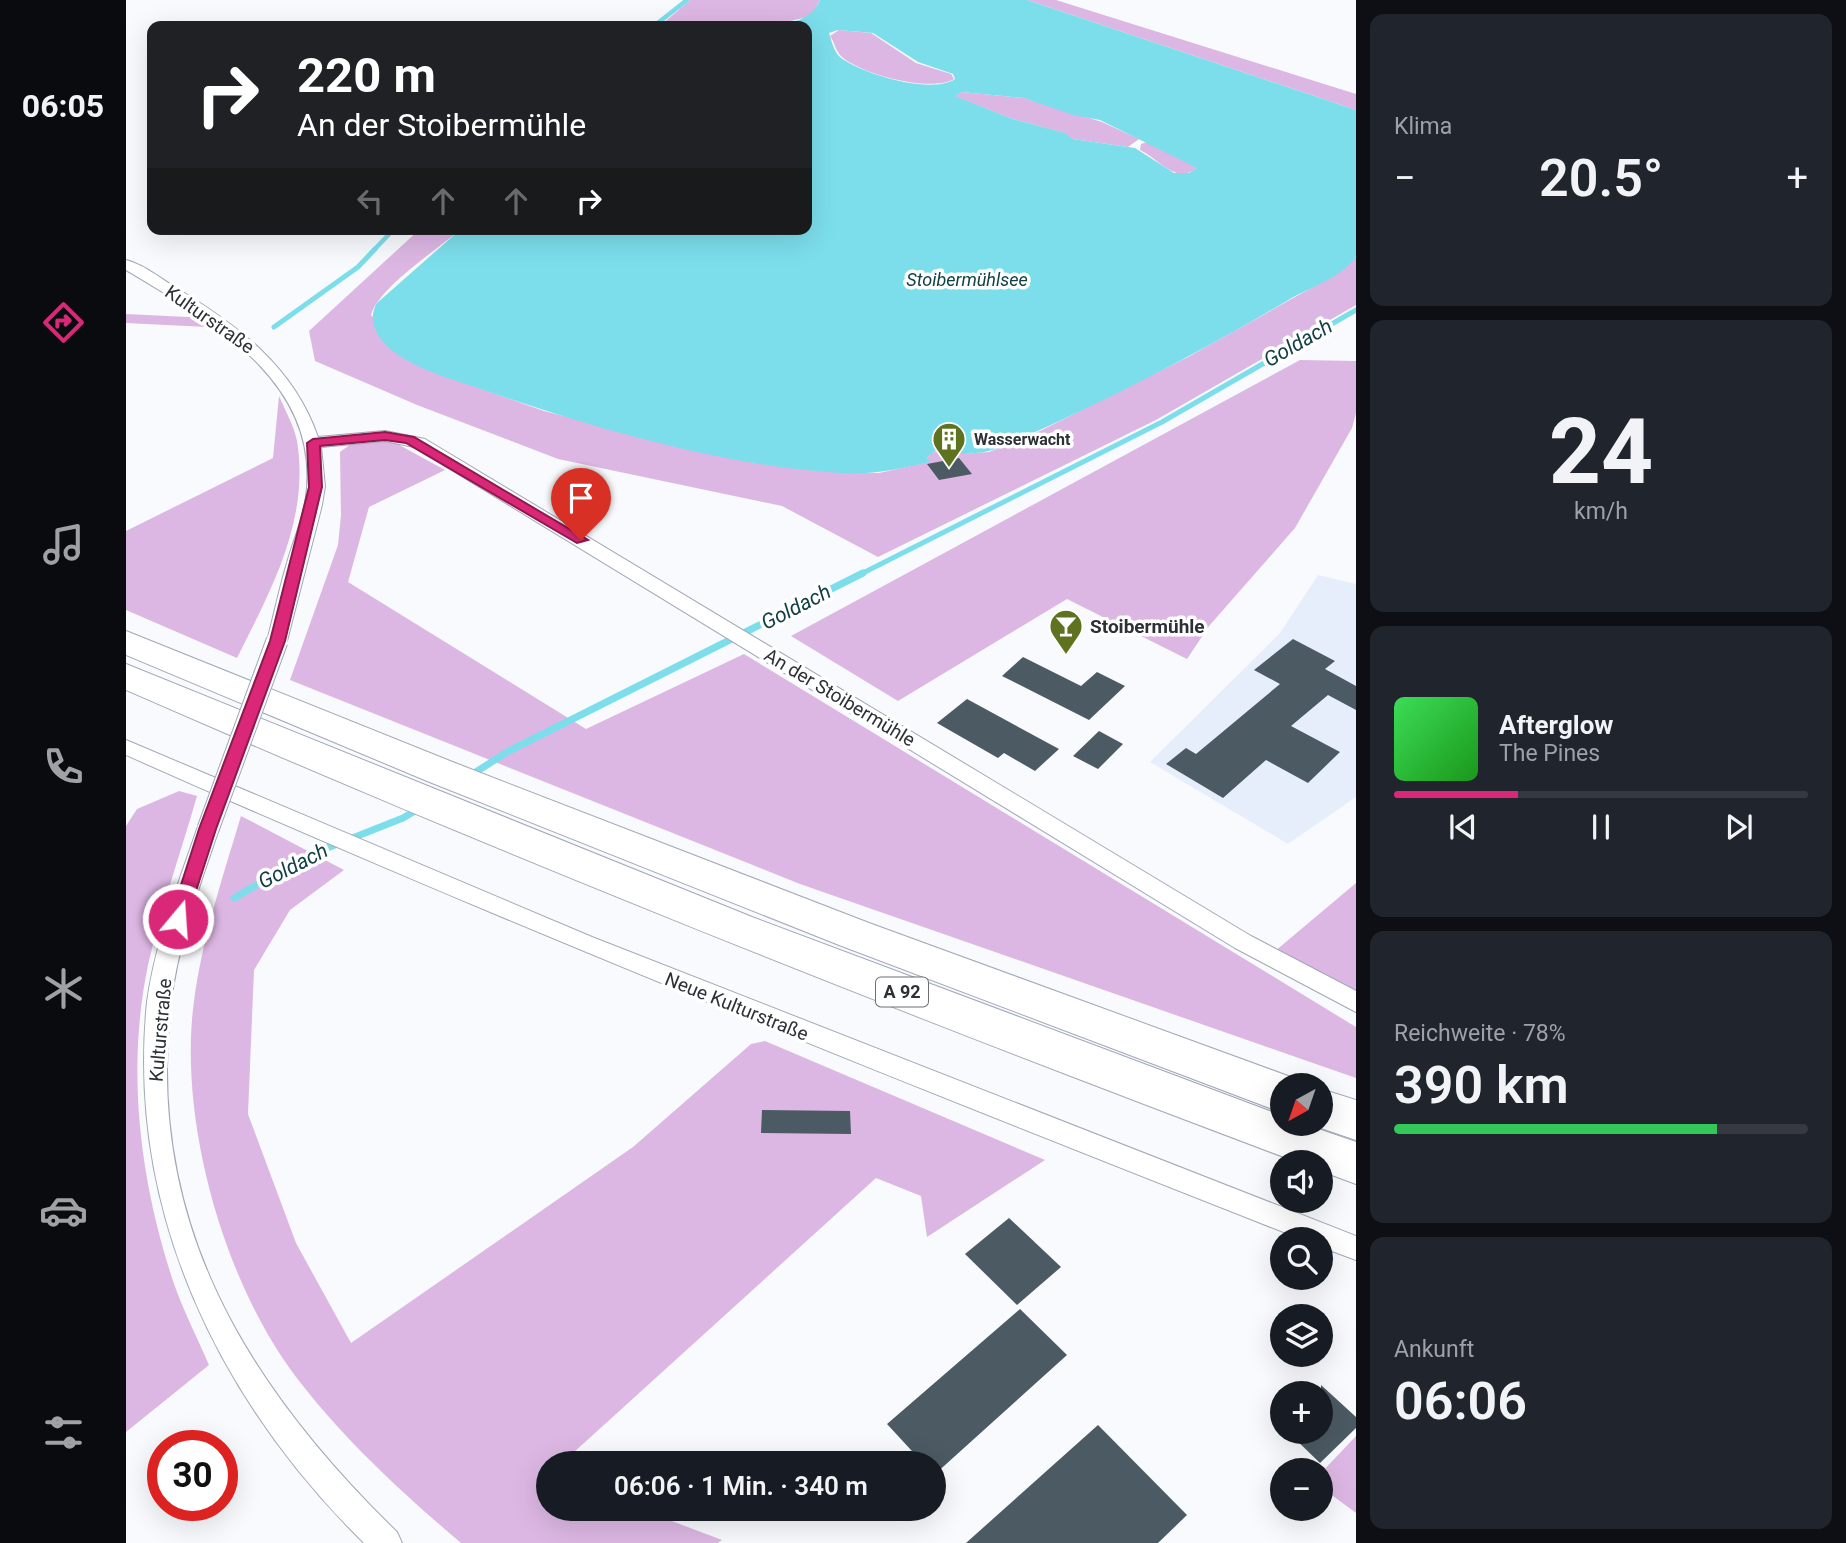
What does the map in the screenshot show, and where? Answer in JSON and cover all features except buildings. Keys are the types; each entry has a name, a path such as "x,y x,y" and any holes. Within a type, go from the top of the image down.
{"highway":[{"name":"A 92","path":"126,642 447,793 851,972 1356,1163"},
{"name":"A 92","path":"126,676 447,793 854,934 1270,1089"},
{"path":"1334,1112 1356,1120"}],"street":[{"name":"Kulturstraße","path":"126,264 217,319 260,354 281,376 313,443 316,487 277,641 208,829 171,942 155,1046 155,1114 177,1227 203,1297 248,1382 279,1428 324,1483 386,1543"},
{"name":"An der Stoibermühle","path":"313,443 385,436 419,443 1243,942 1356,1002"},
{"name":"Neue Kulturstraße","path":"126,747 313,831 740,1009 1356,1248"}],"shaded area":[{"path":"690,0 820,0 811,16 790,21 666,21"},
{"path":"1027,0 1056,0 1356,94 1356,110"},
{"path":"839,30 871,33 916,63 951,74 954,79 943,83 913,83 862,69 838,53 830,36"},
{"path":"962,92 1024,98 1102,122 1139,139 1128,147 1073,139 1064,133 1010,118 954,96"},
{"path":"1147,142 1192,163 1197,168 1182,174 1168,169 1140,150 1141,144"},
{"path":"413,235 453,235 397,281 376,304 371,315 408,359 459,381 544,411 703,452 821,471 879,473 929,462 927,458 931,453 944,449 962,454 989,452 1042,430 1188,357 1336,274 1356,257 1356,305 1156,420 878,557 782,506 558,459 417,405 315,361 309,331"},
{"path":"126,314 209,318 207,327 126,323"},
{"path":"1300,360 1356,361 1356,413 1352,428 1295,528 1209,626 1187,659 1067,599 898,701 791,636"},
{"path":"279,396 297,441 300,470 298,499 285,554 263,607 237,658 126,610 126,531 273,458"},
{"path":"392,441 445,470 369,507 348,582 586,729 744,654 1356,1027 1356,1078 800,884 290,680 338,545 341,515 340,452 351,444"},
{"path":"1318,575 1356,584 1356,797 1288,844 1150,762 1280,633"},
{"path":"179,791 197,796 165,901 148,965 141,1005 138,1045 140,1125 152,1204 162,1243 177,1292 209,1365 126,1432 126,826 137,809"},
{"path":"241,816 344,870 290,910 254,970 248,1114 296,1243 351,1343 633,1147 751,1044 765,1041 1045,1160 927,1237 921,1196 876,1178 575,1451 536,1451 536,1521 672,1521 722,1540 718,1543 461,1543 372,1463 331,1420 293,1373 268,1335 227,1245 211,1196 200,1146 193,1096 191,1047 198,978 220,885"},
{"path":"1356,883 1356,991 1274,952"},
{"path":"1356,1436 1356,1513 1333,1496 1333,1460"}],"water":[{"name":"Stoibermühlsee","path":"820,0 1027,0 1356,110 1356,257 1334,276 1220,339 1148,378 1038,431 991,450 961,454 939,450 927,458 930,462 874,472 840,473 749,462 610,430 441,375 403,358 383,342 373,323 377,303 454,235 812,235 812,21 794,21 812,12","holes":["838,30 873,33 918,62 953,74 955,79 930,85 880,76 840,57 829,33","962,92 1024,98 1073,115 1100,120 1197,168 1189,173 1174,173 1135,148 1073,139 1065,133 1010,118 955,96"]}],"waterway":[{"path":"660,21 687,0"},
{"path":"374,250 388,235"},
{"path":"274,327 358,267 375,249"},
{"name":"Goldach","path":"859,575 1162,422 1356,310"},
{"name":"Goldach","path":"471,775 509,751 863,573"},
{"name":"Goldach","path":"234,898 307,856 403,818 420,808"}],"place":[{"name":"Wasserwacht","path":"949,469"},
{"name":"Stoibermühle","path":"1066,656"}],"route":[{"path":"178,919 277,641 316,487 313,443 385,436 419,443 581,540"}]}
